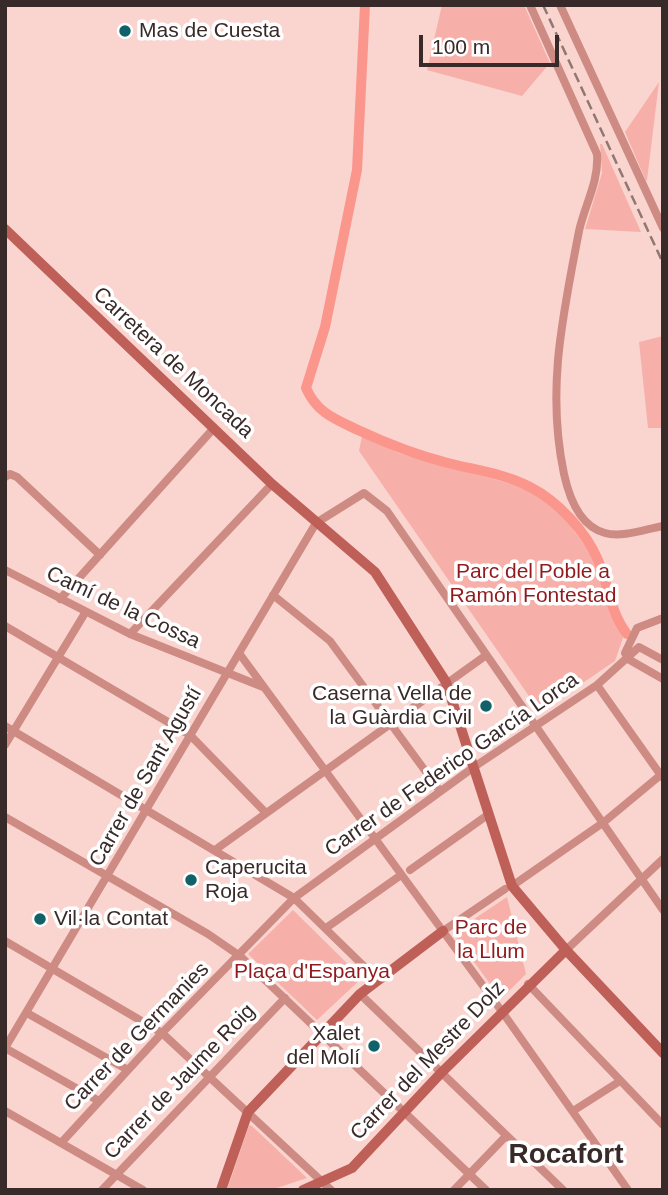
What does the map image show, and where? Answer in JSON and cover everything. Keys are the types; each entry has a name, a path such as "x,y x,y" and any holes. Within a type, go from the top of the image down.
{"street":[{"path":"530,5 593,140 597,159 596,179 580,227 556,349 556,427 568,494 582,516 604,533 663,526"},
{"path":"560,5 663,228"},
{"name":"Carretera de Moncada","path":"5,229 272,484 375,572 446,682 489,814 508,888"},
{"path":"60,599 214,428"},
{"path":"5,477 10,474 17,477 100,555"},
{"path":"130,634 272,484"},
{"path":"316,523 364,494 377,501 663,910"},
{"name":"Carrer de Sant Agustí","path":"5,1048 316,523"},
{"name":"Camí de la Cossa","path":"5,570 130,634 226,675 263,687"},
{"path":"273,595 330,641 440,791"},
{"path":"5,745 9,729 85,613"},
{"path":"663,618 637,628 625,653 628,659 663,679"},
{"path":"5,626 190,735 266,813"},
{"path":"628,659 639,647 663,660"},
{"path":"239,653 503,1013 628,1190"},
{"path":"215,850 485,656"},
{"name":"Carrer de Federico García Lorca","path":"294,898 474,767 597,685 628,659"},
{"path":"221,1190 248,1112 360,994 443,931 604,822 662,775 597,685"},
{"path":"9,729 148,808 294,898 377,979"},
{"path":"410,870 489,814"},
{"path":"5,817 208,934 240,956 486,1190"},
{"name":"Carrer del Mestre Dolz","path":"303,1190 328,1186 352,1168 528,984 663,859"},
{"path":"326,928 401,875"},
{"path":"508,888 663,1053"},
{"path":"240,956 294,898"},
{"path":"5,942 162,1032 328,1186"},
{"name":"Carrer de Germanies","path":"61,1143 162,1032 240,956"},
{"path":"528,984 663,1125"},
{"path":"360,994 563,1190"},
{"name":"Carrer de Jaume Roig","path":"102,1190 285,998"},
{"path":"27,1013 128,1070"},
{"path":"5,1048 99,1101"},
{"path":"573,1111 620,1081"},
{"path":"5,1111 142,1190"},
{"path":"454,1190 506,1136"}],"green space":[{"path":"442,5 524,5 550,63 522,96 427,70"},
{"path":"659,82 647,180 646,181 625,132"},
{"path":"600,144 641,232 585,229 602,173"},
{"path":"663,336 663,428 648,428 639,342"},
{"name":"Parc del Poble a Ramón Fontestad","path":"362,436 401,454 527,488 558,510 596,560 610,610 624,635 615,661 540,712 359,451"},
{"name":"Parc de la Llum","path":"507,897 526,974 501,999 453,933"},
{"name":"Plaça d'Espanya","path":"293,910 362,978 317,1020 248,954"},
{"path":"249,1125 307,1178 271,1190 227,1190"}],"waterway":[{"path":"365,5 357,170 325,327 306,388 321,409 358,430 425,456 511,479 551,500 570,518 593,549 617,617 627,634"}],"railway":[{"path":"543,5 663,263"}],"place":[{"name":"Mas de Cuesta","path":"125,31"},
{"name":"Caserna Vella de la Guàrdia Civil","path":"486,706"},
{"name":"Caperucita Roja","path":"191,880"},
{"name":"Vil·la Contat","path":"40,919"},
{"name":"Xalet del Molí","path":"374,1046"}],"district":[{"name":"Rocafort","path":"566,1155"}]}
